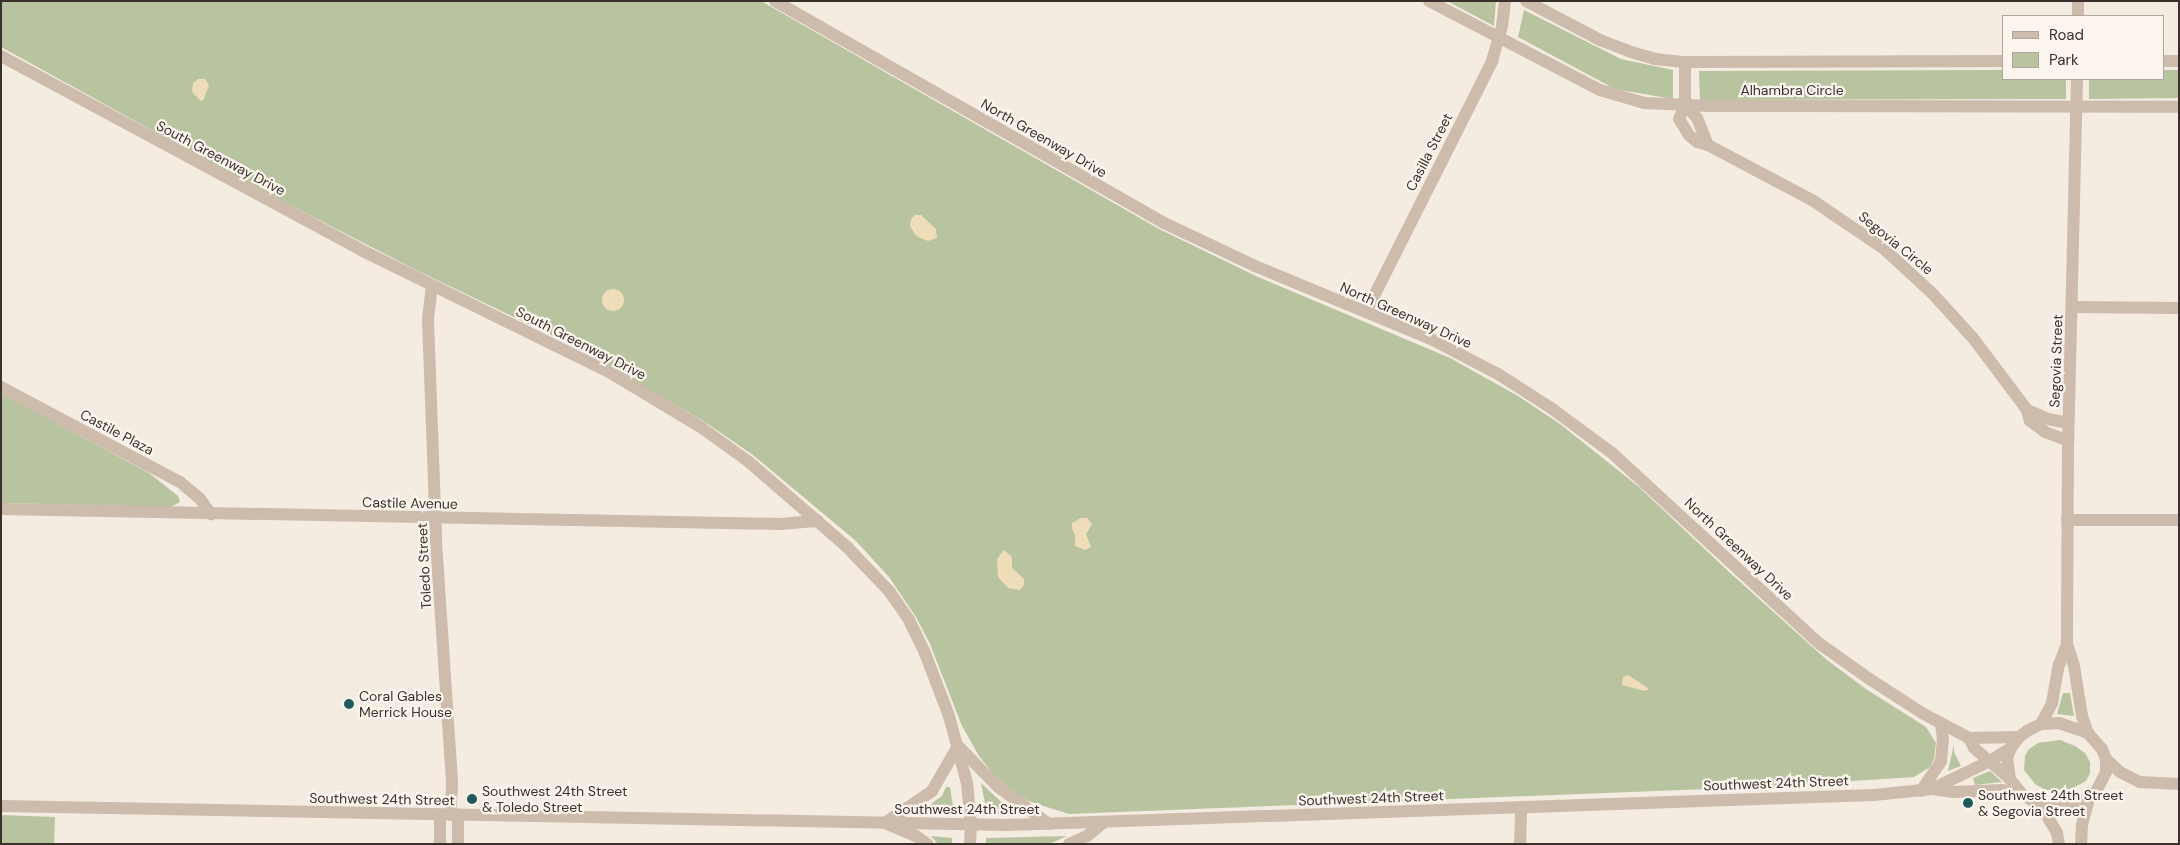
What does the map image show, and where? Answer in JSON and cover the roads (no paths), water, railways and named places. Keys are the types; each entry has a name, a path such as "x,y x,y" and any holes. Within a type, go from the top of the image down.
{"street":[{"name":"North Greenway Drive","path":"775,1 1162,222 1255,266 1453,350 1505,378 1565,417 1635,474 1820,644 1868,678 1941,724 1969,738 2019,737"},
{"name":"Alhambra Circle","path":"1428,1 1600,90 1644,103 1685,105 2179,107"},
{"name":"Casilla Street","path":"1366,312 1492,62 1506,1"},
{"name":"Alhambra Circle","path":"1526,1 1583,32 1631,52 1655,59 1685,62 2002,62"},
{"path":"2078,1 2078,15"},
{"name":"South Greenway Drive","path":"1,56 128,126 432,286 566,350 646,393 702,428 749,462 863,562 888,591 909,620 940,691 958,746 967,783 971,826 970,844"},
{"path":"2165,61 2179,61"},
{"name":"Segovia Circle","path":"1685,62 1685,105 1679,120 1682,127 1698,142 1708,145 1812,200 1883,248 1926,287 1962,325 1993,362 2027,410 2030,421 2037,428 2052,436 2068,441"},
{"name":"Segovia Street","path":"2077,80 2078,107 2068,441 2067,644 2074,666 2082,716 2088,733"},
{"name":"Toledo Street","path":"432,286 428,319 436,518 452,782 450,815 440,844"},
{"path":"2072,308 2179,308"},
{"name":"Castile Plaza","path":"1,387 180,482 200,499 211,514"},
{"path":"2027,410 2048,419 2069,423"},
{"name":"Castile Avenue","path":"1,510 780,524 818,521"},
{"path":"2067,520 2179,520"},
{"name":"Segovia Street","path":"2041,724 2052,703 2060,665 2067,644"},
{"path":"2041,806 2065,807 2089,798 2102,784 2106,772 2106,759 2102,749 2088,733 2059,723 2041,724 2019,737 2011,748 2007,767 2010,779 2022,794 2041,806 2057,833 2059,844"},
{"path":"1927,790 1941,761 1943,739 1941,724"},
{"name":"North Greenway Drive","path":"1969,738 1974,748 2010,779"},
{"path":"885,823 932,791 958,746 998,787 1049,824"},
{"name":"Southwest 24th Street","path":"1927,790 1990,761 2011,748"},
{"path":"2106,759 2120,772 2144,784 2179,784"},
{"name":"Southwest 24th Street","path":"1,806 971,826 1521,807 1927,790 1954,792 2002,790 2022,794"},
{"path":"2081,844 2082,825 2089,798"},
{"path":"1520,844 1521,807"},
{"name":"Toledo Street","path":"450,815 458,844"},
{"path":"1069,844 1087,836 1104,822"},
{"path":"885,823 916,836 927,844"}],"place":[{"name":"Coral Gables Merrick House","path":"349,704"},
{"name":"Southwest 24th Street & Toledo Street","path":"472,799"},
{"name":"Southwest 24th Street & Segovia Street","path":"1968,803"}]}
